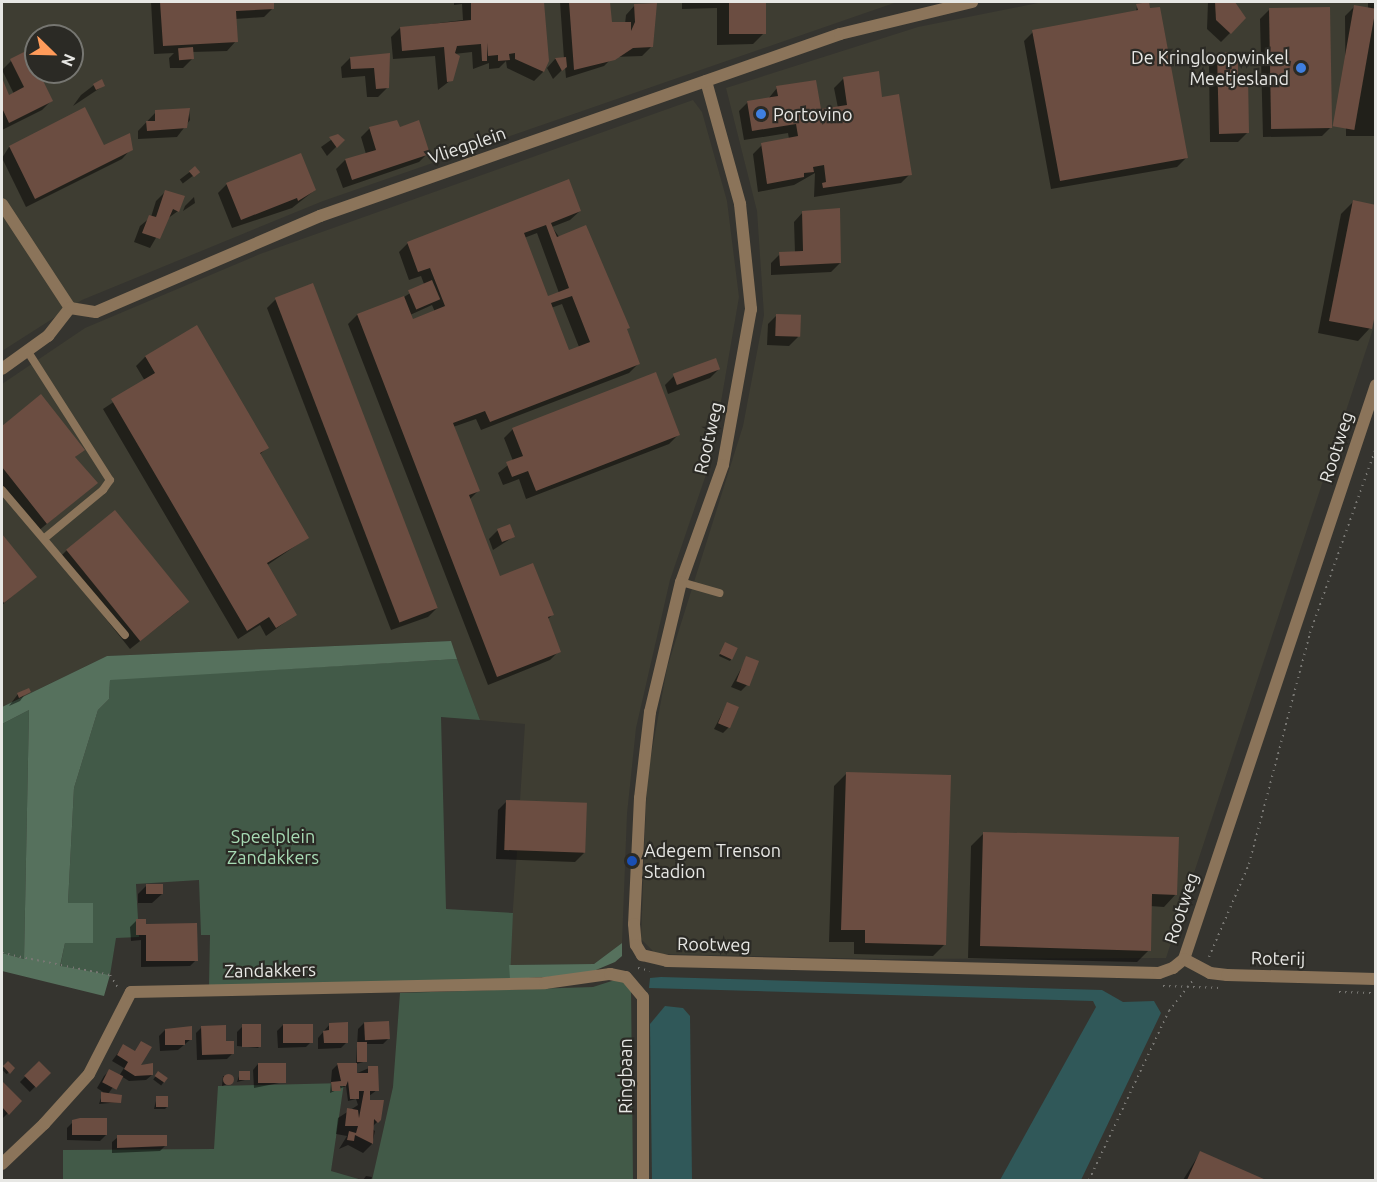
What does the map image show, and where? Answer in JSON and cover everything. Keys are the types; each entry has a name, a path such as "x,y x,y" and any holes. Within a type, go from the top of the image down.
{"street":[{"name":"Vliegplein","path":"70,308 96,312 320,216 871,25 972,2"},
{"name":"Rootweg","path":"706,81 740,204 751,309 723,465 681,582 650,712 640,798 634,924 636,945 642,955 667,961 1159,973 1184,959 1376,385"},
{"path":"2,204 70,308 48,336 2,369"},
{"name":"Roterij","path":"1184,959 1202,968 1227,975 1376,979"},
{"name":"Zandakkers","path":"125,998 140,991 545,982 610,974 626,976"},
{"name":"Ringbaan","path":"626,976 643,997 643,1180"},
{"path":"2,1164 44,1124 88,1074 125,998"}],"lane":[{"path":"28,352 110,474 103,490 46,537"},
{"path":"2,490 46,537 125,635"},
{"path":"681,582 719,593"}],"path":[{"path":"1089,1180 1169,1011 1202,968 1221,936 1249,864 1310,633 1376,448"},
{"path":"2,953 111,975 125,998"}],"shaded area":[{"path":"2,2 897,2 323,201 82,300 2,351"},
{"path":"1043,2 1375,2 1373,329 1166,958 884,959 656,954 641,939 647,778 667,668 743,426 764,315 757,211 726,88 918,27"},
{"path":"693,100 702,112 727,201 739,297 711,460 670,580 636,728 627,814 622,943 594,964 509,965 517,851 504,850 506,800 520,800 525,724 480,720 450,641 107,656 2,707 2,384 85,328 260,254"}],"green space":[{"path":"451,641 457,659 110,680 109,699 98,710 74,788 68,903 93,903 93,943 65,943 60,966 110,975 104,996 2,971 2,953 24,959 29,710 2,724 2,707 107,656"},
{"name":"Speelplein Zandakkers","path":"457,659 480,720 441,717 446,909 513,913 510,979 209,986 210,935 201,935 199,880 136,884 139,937 116,938 110,975 60,967 65,943 93,943 68,903 74,788 98,710 109,699 110,679"},
{"path":"29,710 24,959 2,953 2,724"},
{"path":"622,943 622,956 615,962 584,975 510,979 509,965 594,964"},
{"path":"618,979 631,986 633,1180 372,1180 393,1087 400,993 593,987"},
{"path":"344,1083 331,1171 362,1180 63,1180 63,1150 214,1149 218,1086"}],"water":[{"path":"650,978 1102,990 1123,1002 1154,1001 1161,1013 1081,1180 1000,1180 1096,1007 1093,1001 649,988"},
{"path":"665,1006 683,1008 690,1016 692,1180 652,1180 650,1024"}],"building":[{"path":"160,2 274,2 274,9 236,11 238,42 163,46"},
{"path":"471,2 544,2 549,61 544,72 515,59 515,53 509,54 510,60 498,61 498,55 488,56 487,43 487,61 482,61 481,44 457,46 455,53 460,56 453,81 447,82 444,47 402,51 400,27 471,20"},
{"path":"569,2 610,2 612,22 631,22 631,31 635,22 634,4 657,3 653,47 633,48 615,60 574,70"},
{"path":"729,2 766,2 766,34 729,34"},
{"path":"1149,2 1150,8 1160,7 1188,158 1060,181 1032,30 1138,10 1136,4"},
{"path":"1215,2 1235,2 1246,18 1231,34 1216,20"},
{"path":"1354,5 1376,9 1354,130 1333,126"},
{"name":"De Kringloopwinkel Meetjesland","path":"1330,7 1332,128 1271,129 1269,8"},
{"path":"193,47 194,59 179,60 178,48"},
{"path":"24,52 24,84 45,84 53,101 9,123 2,108 2,78 9,95 24,87 10,59"},
{"path":"1238,52 1238,75 1248,75 1249,133 1219,134 1217,53"},
{"path":"390,53 389,88 376,89 374,68 351,69 350,57"},
{"path":"566,57 567,67 562,71 555,58"},
{"path":"879,71 882,97 899,94 912,175 823,188 822,183 826,182 824,165 813,167 814,172 804,173 804,177 767,184 761,143 798,136 796,124 752,131 747,101 778,96 776,86 816,80 821,109 847,105 843,77"},
{"path":"102,79 105,86 96,90 93,84"},
{"path":"85,107 104,145 130,133 133,150 35,199 9,146"},
{"path":"190,108 187,128 147,131 146,121 155,121 155,110"},
{"path":"397,120 400,127 419,120 430,154 352,180 345,159 376,150 369,127"},
{"path":"338,134 345,140 337,148 329,137"},
{"path":"301,153 316,190 298,201 297,198 241,220 226,183"},
{"path":"195,166 200,172 194,177 189,171"},
{"path":"569,179 581,211 551,223 557,237 586,225 630,328 627,329 640,364 490,422 485,411 453,423 480,491 469,495 500,576 533,563 554,615 548,617 561,652 497,677 357,314 404,296 413,319 445,306 430,268 418,272 407,242","holes":["546,225 569,288 548,296 524,233","572,296 590,342 569,350 551,303"]},
{"path":"165,190 185,196 179,212 173,209 160,239 142,233 149,215 156,217"},
{"path":"1353,200 1376,205 1376,310 1372,329 1329,321"},
{"path":"840,208 841,263 780,266 779,252 803,251 802,211"},
{"path":"432,280 440,299 416,309 408,290"},
{"path":"313,283 438,608 399,623 275,298"},
{"path":"776,314 801,315 800,337 775,336"},
{"path":"197,325 269,448 260,453 309,538 267,563 297,615 276,628 269,617 247,631 111,399 155,373 145,356"},
{"path":"716,358 720,369 677,385 673,374"},
{"path":"656,372 680,435 536,491 528,471 512,477 506,462 523,456 512,428"},
{"path":"41,394 85,450 75,457 98,483 47,524 2,467 2,426"},
{"path":"115,510 189,602 140,641 66,550"},
{"path":"510,524 515,537 502,542 497,529"},
{"path":"2,534 37,577 4,603 2,600"},
{"path":"725,642 738,648 732,660 720,654"},
{"path":"746,656 759,661 749,686 736,681"},
{"path":"29,688 31,692 19,698 17,693"},
{"path":"727,702 739,707 730,728 718,723"},
{"path":"846,772 951,775 946,945 865,943 865,930 841,930"},
{"path":"506,800 587,803 585,853 504,850"},
{"path":"983,832 1179,837 1177,895 1152,894 1151,951 980,946"},
{"path":"146,884 163,884 163,894 146,894"},
{"path":"136,919 146,919 146,924 197,923 198,961 146,961 146,935 136,935"},
{"path":"389,1021 390,1039 365,1040 364,1022"},
{"path":"348,1022 348,1043 324,1043 323,1031 329,1030 329,1023"},
{"path":"242,1024 261,1024 261,1047 242,1047"},
{"path":"283,1024 313,1024 313,1043 283,1043"},
{"path":"226,1025 226,1041 234,1041 234,1054 202,1055 201,1026"},
{"path":"192,1026 192,1040 185,1040 185,1045 165,1045 165,1029"},
{"path":"141,1041 152,1047 141,1065 153,1063 153,1075 135,1076 124,1069 128,1062 117,1055 123,1044 135,1051"},
{"path":"357,1042 367,1042 367,1062 357,1062"},
{"path":"8,1061 15,1068 10,1074 3,1066"},
{"path":"39,1061 51,1073 36,1088 24,1076"},
{"path":"258,1063 286,1063 286,1083 258,1083"},
{"path":"337,1063 357,1063 357,1073 368,1073 368,1066 378,1066 379,1091 370,1091 370,1100 384,1100 381,1120 378,1123 374,1119 373,1144 355,1135 354,1141 347,1140 349,1131 356,1133 358,1126 345,1126 347,1108 358,1110 359,1118 364,1091 359,1091 359,1099 350,1099 348,1081 346,1086 340,1086 341,1091 332,1091 331,1082 341,1081"},
{"path":"109,1069 123,1076 116,1090 102,1082"},
{"path":"158,1071 168,1078 164,1083 155,1076"},
{"path":"239,1071 250,1071 250,1080 239,1080"},
{"path":"228,1073 234,1079 228,1085 222,1079"},
{"path":"2,1081 22,1101 9,1115 2,1107"},
{"path":"101,1092 122,1095 121,1103 101,1102"},
{"path":"156,1096 168,1096 168,1107 156,1107"},
{"path":"107,1118 107,1135 72,1135 72,1120"},
{"path":"117,1135 167,1135 167,1146 117,1148"},
{"path":"1200,1151 1266,1180 1187,1180"}],"place":[{"name":"De Kringloopwinkel Meetjesland","path":"1301,68"},
{"name":"Portovino","path":"761,114"},
{"name":"Adegem Trenson Stadion","path":"632,861"}]}
